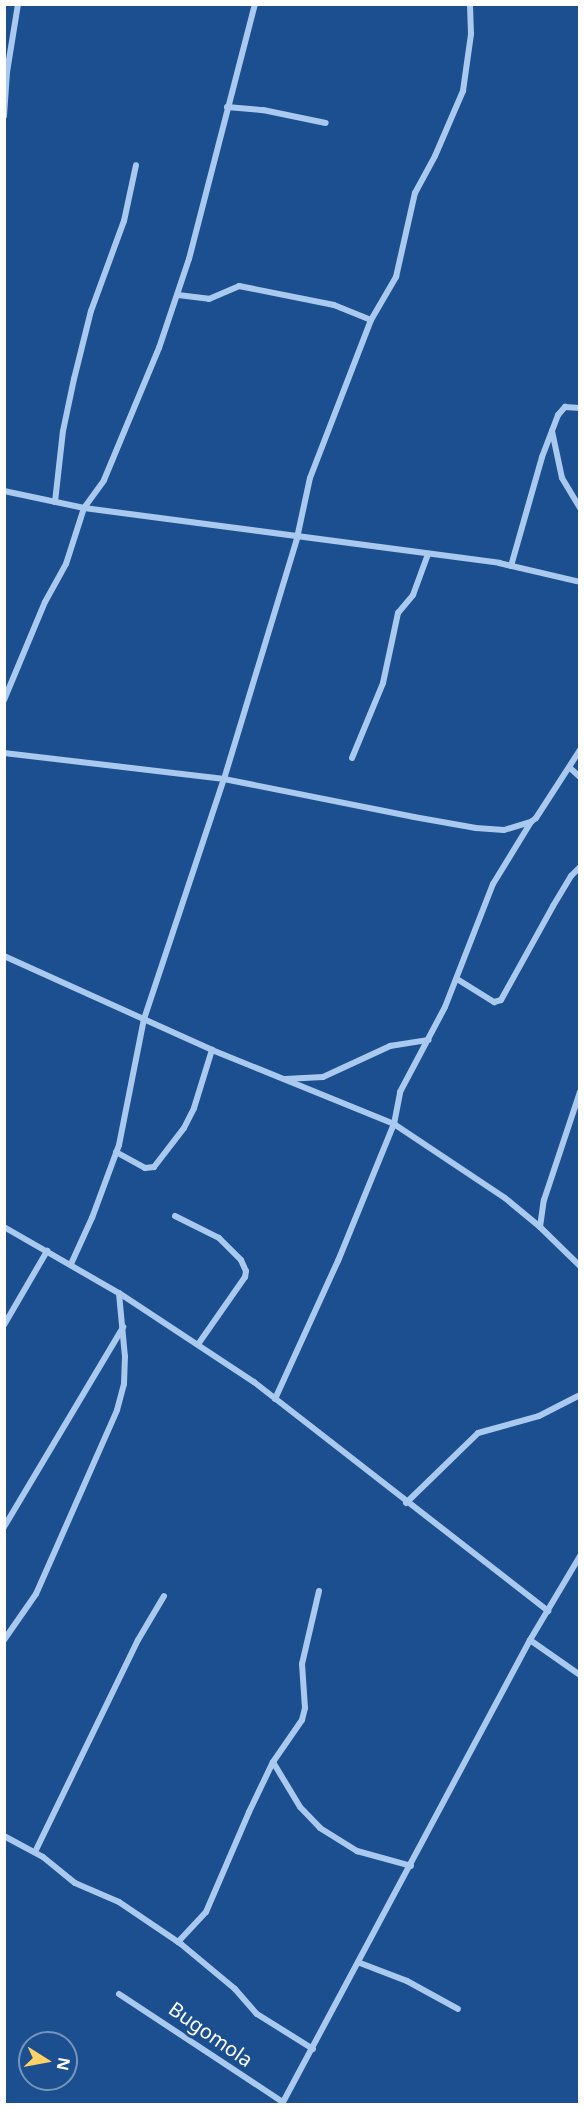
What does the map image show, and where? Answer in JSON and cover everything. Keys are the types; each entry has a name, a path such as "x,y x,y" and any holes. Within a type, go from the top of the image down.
{"street":[{"path":"4,116 7,72 18,4"},
{"path":"4,700 45,602 66,564 84,508 109,469 159,348 178,295 210,183 227,107 255,4"},
{"path":"71,1264 96,1208 116,1152 144,1019 224,779 297,538 310,478 371,320 396,277 412,199 435,156 463,91 471,34 470,4"},
{"path":"227,107 263,110 326,123"},
{"path":"55,502 63,431 74,379 91,311 124,221 136,165"},
{"path":"178,295 209,299 240,286 334,305 371,320"},
{"path":"512,566 551,431 562,408 579,408"},
{"path":"551,431 562,478 579,508"},
{"path":"4,490 84,508 512,566 579,582"},
{"path":"352,758 383,683 398,613 413,595 428,554"},
{"path":"275,1399 338,1261 394,1124 400,1092 429,1040 457,979 493,884 531,822 570,768 579,750"},
{"path":"4,753 224,779 476,828 504,830 531,822"},
{"path":"570,768 579,777"},
{"path":"457,979 494,1002 501,1000 571,876 579,867"},
{"path":"4,956 212,1050 394,1124 478,1178 540,1227 579,1266"},
{"path":"281,1079 323,1077 390,1046 429,1040"},
{"path":"116,1152 147,1169 154,1167 184,1128 194,1108 212,1050"},
{"path":"540,1227 544,1200 579,1092"},
{"path":"175,1216 219,1239 241,1260 246,1270 245,1278 199,1343"},
{"path":"4,1227 71,1264 199,1343 275,1399 548,1611"},
{"path":"4,1325 47,1251"},
{"path":"4,1640 33,1600 117,1410 124,1384 123,1326 119,1293"},
{"path":"4,1527 123,1326"},
{"path":"406,1503 478,1433 539,1416 579,1395"},
{"path":"283,2103 360,1963 530,1640 579,1556"},
{"path":"178,1942 209,1906 273,1762 304,1714 302,1664 319,1591"},
{"path":"35,1852 138,1640 164,1596"},
{"path":"530,1640 579,1675"},
{"path":"273,1762 300,1807 320,1828 357,1851 411,1866"},
{"path":"4,1836 35,1852 75,1883 119,1902 178,1942 227,1981 257,2014 313,2049"},
{"path":"360,1963 407,1982 458,2009"},
{"name":"Bugomola","path":"119,1994 283,2103"}]}
